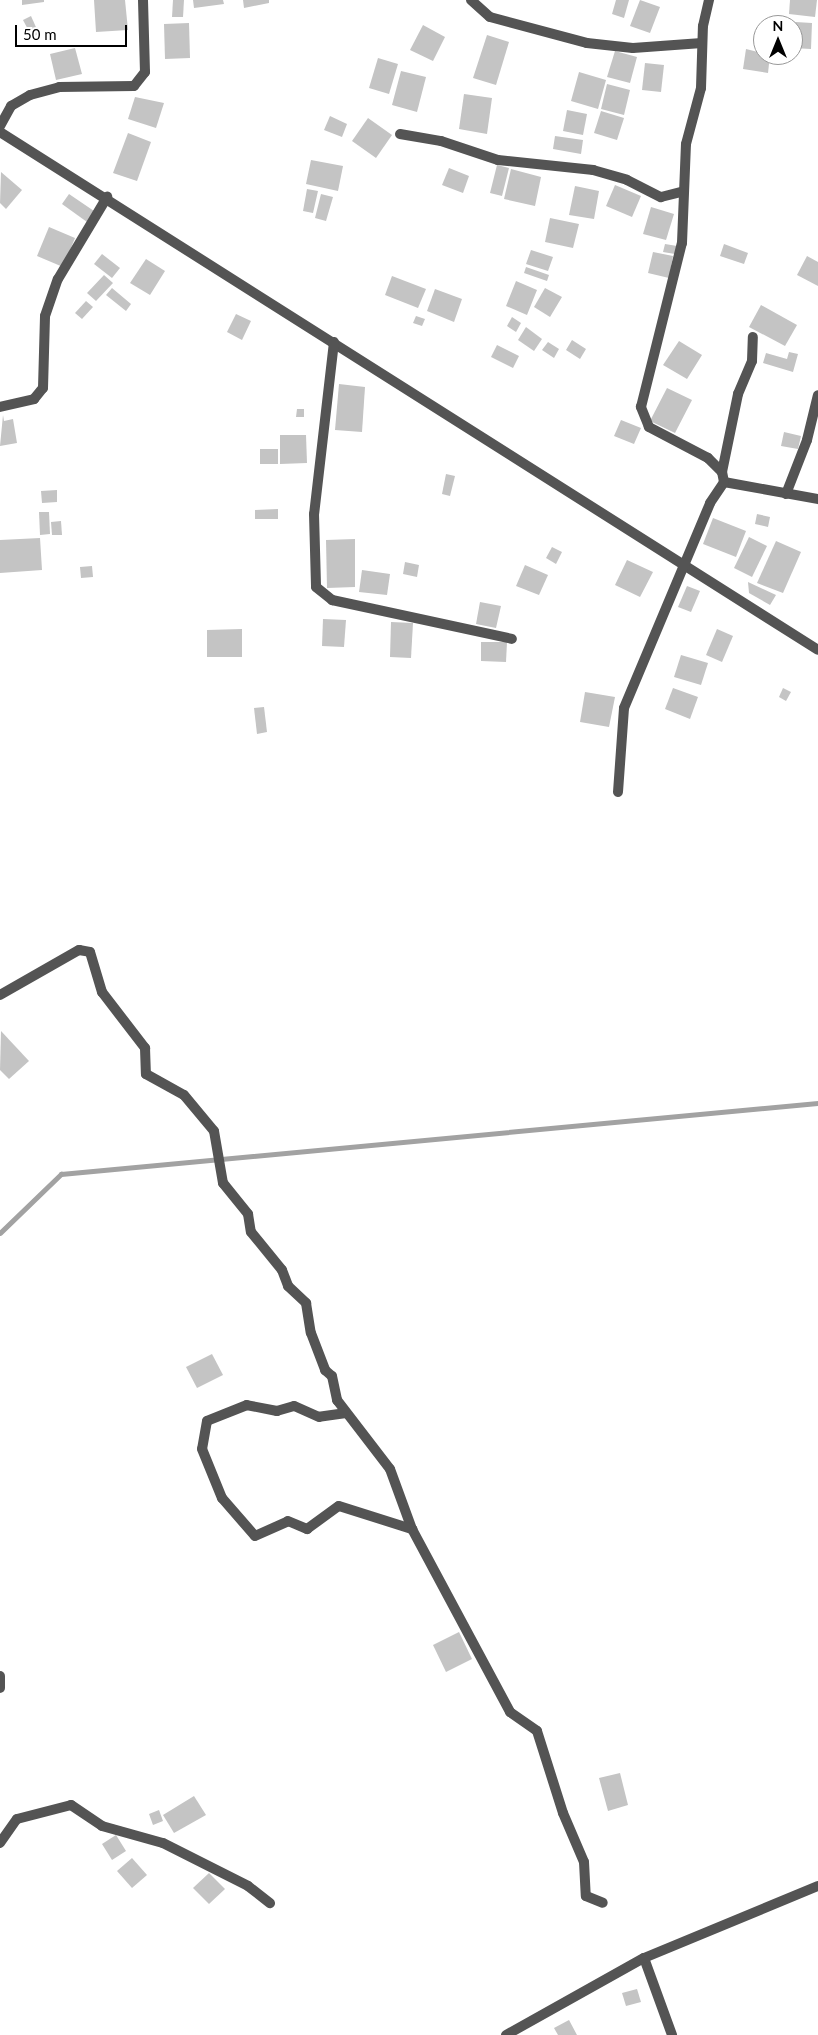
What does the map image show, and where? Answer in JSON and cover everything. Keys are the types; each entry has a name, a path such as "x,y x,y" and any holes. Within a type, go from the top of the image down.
{"street":[{"path":"0,126 11,106 30,96 59,87 134,86 145,72 144,0"},
{"path":"471,0 490,17 587,42 633,48 702,43"},
{"path":"709,0 702,43 701,88 686,144 681,192 682,243 641,407 649,427 708,458 722,477 786,494 818,499"},
{"path":"0,132 107,197 685,568 818,650"},
{"path":"400,134 441,140 498,160 593,170 627,180 661,198 681,192"},
{"path":"0,407 34,399 42,388 45,316 55,288 107,197"},
{"path":"618,792 624,708 722,477 738,394 752,361 753,337"},
{"path":"334,342 314,514 316,587 332,600 512,640"},
{"path":"786,494 807,440 818,395"},
{"path":"0,995 79,950 90,952 102,992 144,1048 146,1074 184,1095 214,1131 221,1169 231,1197 248,1214 251,1232 282,1270 288,1286 306,1303 311,1333 346,1413 390,1469 412,1529 510,1712 537,1731 563,1813 584,1862 586,1896 603,1902"},
{"path":"346,1413 319,1417 294,1406 277,1411 247,1405 207,1421 202,1449 222,1498 254,1536 288,1521 307,1529 338,1506 412,1529"},
{"path":"0,1676 0,1688"},
{"path":"0,1843 17,1819 71,1805 102,1826 163,1843 248,1886 270,1903"},
{"path":"506,2035 644,1958 818,1886"},
{"path":"644,1958 672,2035"}],"building":[{"path":"22,0 44,0 44,2 22,5"},
{"path":"94,0 125,0 128,30 96,32"},
{"path":"173,0 184,0 183,17 172,17"},
{"path":"193,0 223,0 224,4 194,8"},
{"path":"243,0 269,0 269,3 244,8"},
{"path":"616,0 629,0 624,18 612,14"},
{"path":"640,0 660,7 650,33 630,26"},
{"path":"790,0 817,0 815,17 789,14"},
{"path":"31,16 39,34 32,37 23,20"},
{"path":"803,22 812,23 811,49 803,49"},
{"path":"189,23 190,58 165,59 164,24"},
{"path":"423,25 445,37 433,61 410,50"},
{"path":"487,35 509,42 496,85 473,78"},
{"path":"75,48 82,74 56,80 50,54"},
{"path":"746,49 753,51 753,65 769,65 768,73 743,69"},
{"path":"615,51 637,57 630,83 607,77"},
{"path":"378,58 398,64 389,94 369,88"},
{"path":"645,63 664,65 661,92 642,90"},
{"path":"401,71 426,77 417,112 392,105"},
{"path":"579,72 606,80 598,109 571,101"},
{"path":"607,84 630,90 624,115 601,109"},
{"path":"464,94 492,98 487,134 459,129"},
{"path":"135,97 164,103 156,128 128,119"},
{"path":"567,110 587,114 583,135 563,131"},
{"path":"601,111 624,118 617,140 594,133"},
{"path":"330,116 347,124 342,137 324,130"},
{"path":"368,118 392,135 376,158 352,141"},
{"path":"128,133 151,142 137,181 113,173"},
{"path":"555,136 583,140 581,154 553,149"},
{"path":"311,160 343,166 338,191 306,184"},
{"path":"497,165 509,168 502,196 490,193"},
{"path":"449,168 469,176 463,193 442,185"},
{"path":"511,169 541,177 535,206 504,199"},
{"path":"1,172 22,190 6,209 0,203"},
{"path":"615,185 641,196 632,217 606,206"},
{"path":"575,186 599,191 594,219 569,215"},
{"path":"307,189 318,191 313,213 303,211"},
{"path":"69,194 94,211 87,222 62,204"},
{"path":"321,194 333,197 326,221 315,218"},
{"path":"651,207 674,214 666,240 643,234"},
{"path":"550,218 579,224 573,248 545,242"},
{"path":"49,227 75,238 63,267 37,256"},
{"path":"665,244 677,246 675,254 663,252"},
{"path":"724,244 748,253 744,264 720,256"},
{"path":"531,250 553,257 548,271 526,264"},
{"path":"653,252 673,256 669,278 648,273"},
{"path":"102,254 120,268 112,278 94,264"},
{"path":"807,256 818,262 818,286 797,275"},
{"path":"146,259 165,271 150,295 130,283"},
{"path":"526,267 549,275 547,281 524,273"},
{"path":"104,275 113,283 96,301 87,293"},
{"path":"392,276 426,289 418,308 385,295"},
{"path":"516,281 537,290 527,315 506,306"},
{"path":"112,288 131,304 126,311 106,295"},
{"path":"545,288 562,297 550,317 534,307"},
{"path":"435,289 462,299 454,322 427,311"},
{"path":"86,301 93,307 82,319 75,313"},
{"path":"761,305 797,325 785,346 749,327"},
{"path":"236,314 251,321 242,340 227,332"},
{"path":"416,316 425,319 422,326 413,323"},
{"path":"512,317 521,323 516,332 507,326"},
{"path":"526,327 542,339 534,351 518,340"},
{"path":"572,340 586,349 580,359 566,350"},
{"path":"679,341 702,355 687,379 663,365"},
{"path":"548,342 559,349 554,358 542,350"},
{"path":"497,345 519,356 513,368 491,357"},
{"path":"789,352 798,354 793,372 763,363 766,353 787,359"},
{"path":"339,384 365,387 362,432 335,430"},
{"path":"667,388 692,400 675,433 650,421"},
{"path":"297,409 304,409 304,417 296,417"},
{"path":"3,415 4,421 13,419 17,443 0,446"},
{"path":"621,420 641,428 634,444 614,436"},
{"path":"784,432 801,436 798,449 781,446"},
{"path":"280,435 306,435 307,463 280,464"},
{"path":"260,449 278,449 278,464 260,464"},
{"path":"446,474 455,476 450,496 442,494"},
{"path":"57,490 57,502 42,503 41,491"},
{"path":"278,509 278,519 255,519 255,510"},
{"path":"39,512 49,512 50,534 40,535"},
{"path":"757,514 770,517 768,527 755,524"},
{"path":"713,518 746,531 736,557 703,544"},
{"path":"61,521 62,535 52,535 51,522"},
{"path":"749,537 767,546 752,577 734,568"},
{"path":"40,538 42,570 0,573 0,540"},
{"path":"355,539 355,587 327,588 326,540"},
{"path":"776,541 801,552 783,593 757,583"},
{"path":"552,547 562,552 556,564 546,558"},
{"path":"627,560 653,572 640,597 615,585"},
{"path":"405,562 419,565 417,577 403,574"},
{"path":"525,565 548,575 539,595 516,586"},
{"path":"92,566 93,577 81,578 80,567"},
{"path":"362,570 390,574 387,595 359,592"},
{"path":"748,582 776,595 770,605 749,593"},
{"path":"687,586 700,591 691,612 678,607"},
{"path":"480,602 501,606 496,628 476,624"},
{"path":"323,619 346,620 344,647 322,646"},
{"path":"391,622 413,623 411,658 390,657"},
{"path":"242,629 242,657 207,657 207,630"},
{"path":"717,629 733,636 722,662 706,655"},
{"path":"481,642 507,642 506,662 481,661"},
{"path":"681,655 708,663 701,685 674,677"},
{"path":"673,688 698,697 690,719 665,709"},
{"path":"783,688 791,692 786,701 779,697"},
{"path":"585,692 615,697 609,727 580,722"},
{"path":"264,707 267,732 257,734 254,708"},
{"path":"1,1031 29,1061 9,1079 0,1070"},
{"path":"212,1354 223,1375 197,1388 186,1367"},
{"path":"459,1632 472,1659 446,1672 433,1645"},
{"path":"620,1773 628,1805 608,1811 599,1778"},
{"path":"194,1796 206,1815 174,1833 163,1815"},
{"path":"159,1810 163,1821 153,1825 149,1814"},
{"path":"116,1835 126,1851 112,1860 102,1844"},
{"path":"132,1858 147,1875 132,1888 117,1871"},
{"path":"209,1873 225,1889 209,1904 193,1888"},
{"path":"637,1989 641,2002 626,2006 622,1993"},
{"path":"569,2020 577,2035 558,2035 554,2028"}],"waterway":[{"path":"0,1233 61,1174 818,1103"}]}
